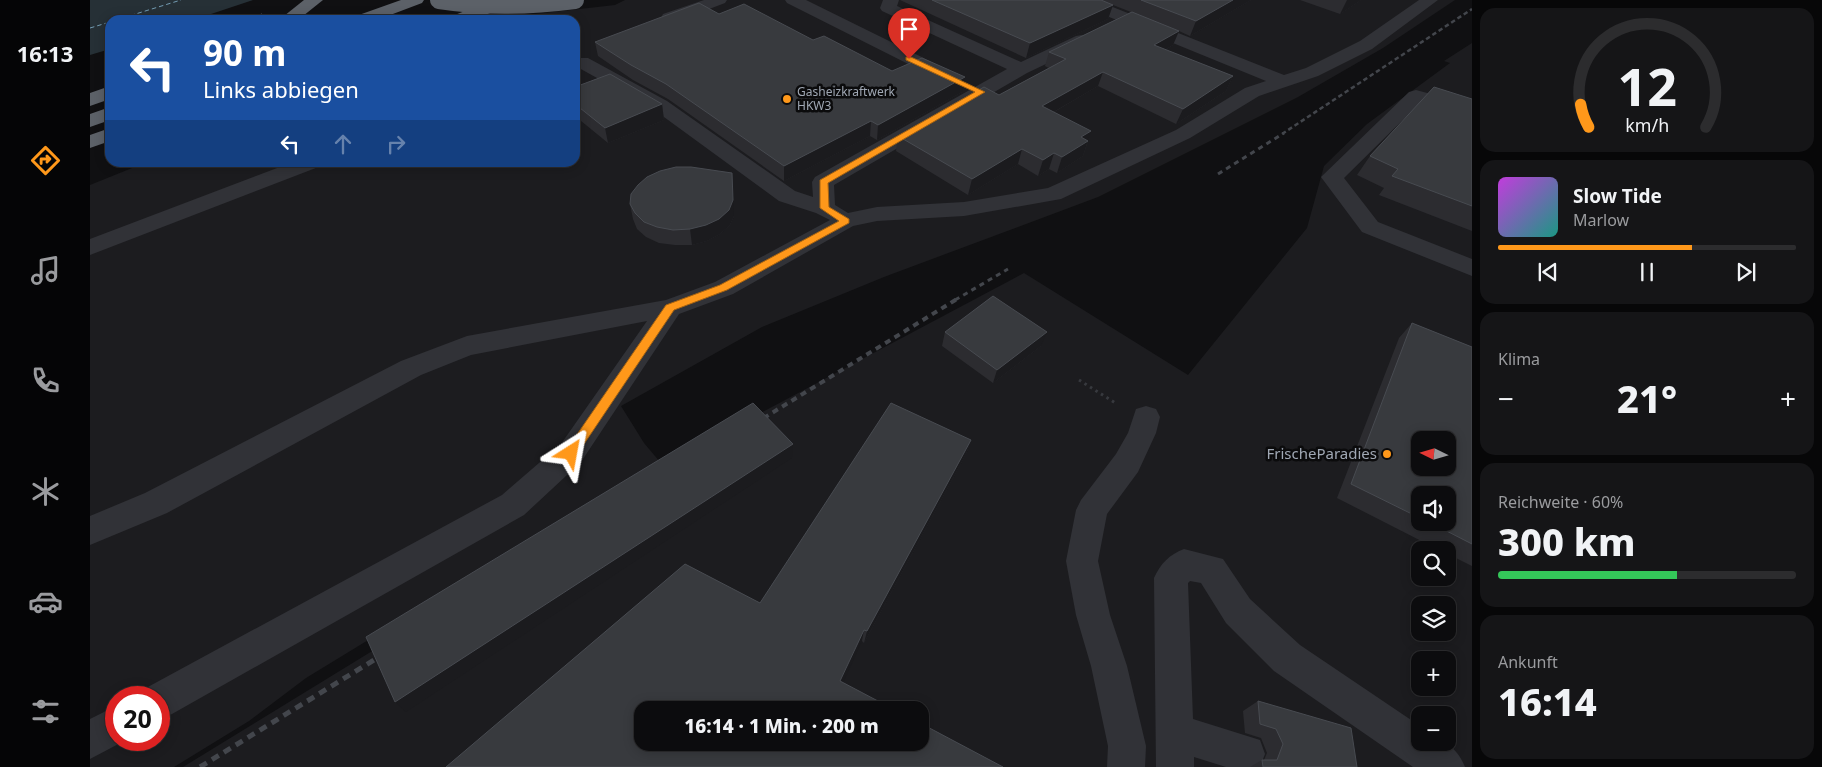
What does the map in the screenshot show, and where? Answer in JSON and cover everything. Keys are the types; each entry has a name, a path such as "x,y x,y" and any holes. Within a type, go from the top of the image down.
{"highway":[{"path":"294,15 315,0"},
{"path":"376,15 416,0"},
{"path":"439,0 482,6 508,7 575,0"},
{"path":"420,15 459,0"},
{"path":"470,15 508,0"},
{"path":"90,100 105,94"},
{"path":"90,121 105,115"},
{"path":"90,142 105,136"},
{"path":"90,160 105,155"}],"street":[{"path":"652,24 719,0"},
{"path":"793,0 893,51 981,92"},
{"path":"892,0 888,8 1020,69"},
{"path":"1081,0 1285,82"},
{"path":"90,531 156,503 411,368 467,346 670,308 724,288 846,221 877,214 964,209 1053,194 1182,134 1252,92 1312,72 1366,45 1430,0"},
{"path":"824,208 824,182 1020,69 1126,18"},
{"path":"581,58 660,105 786,196 824,208 846,221"},
{"path":"1472,110 1416,96 1332,177 1370,228 1472,268"},
{"path":"90,247 301,167"},
{"path":"170,695 513,505 571,453 670,308"},
{"path":"1126,767 1127,746 1109,666 1092,615 1082,561 1092,510 1127,462 1144,425"},
{"path":"1246,754 1174,750 1171,578 1184,564 1211,570 1238,611 1287,658 1446,767"},
{"path":"90,740 105,731"}],"path":[{"path":"1079,380 1118,405 1144,425"}],"shaded area":[{"path":"90,0 253,0 208,15 105,15 105,50 90,55"},
{"path":"625,0 1455,0 1383,48 1298,97 1098,197 884,277 762,327 621,406 644,443 660,462 306,678 249,721 174,767 90,767 90,185 135,167 580,167 580,15 527,15 615,5"},
{"path":"1472,43 1472,767 183,767 757,415 1024,273 1188,375 1307,228 1324,166 1367,124 1450,63 1444,61"}],"building":[{"path":"932,0 1101,0 1113,5 1030,43"},
{"path":"1141,0 1233,0 1196,21"},
{"name":"Gasheizkraftwerk HKW3","path":"699,3 719,14 744,4 813,40 824,36 892,71 922,58 965,77 878,125 871,121 784,166 666,84 595,42"},
{"path":"1132,12 1179,31 1154,45 1233,76 1183,109 1103,72 1042,106 1091,131 1081,137 1088,141 1062,157 1054,153 1043,160 1022,149 972,179 898,136 984,87 999,95 1066,59 1049,52"},
{"path":"610,74 662,104 605,128 580,108 580,85"},
{"path":"1434,87 1472,99 1472,206 1392,176 1398,169 1370,156"},
{"path":"676,167 691,167 732,173 733,200 729,210 719,219 690,229 673,230 644,222 635,213 630,204 631,194 647,177"},
{"path":"993,296 1047,332 997,370 945,332"},
{"name":"FrischeParadies","path":"1412,323 1472,347 1472,544 1447,531 1456,531 1456,486 1411,486 1411,514 1351,484"},
{"path":"753,403 793,444 395,702 366,637"},
{"path":"891,403 971,440 867,631 864,630 840,681 878,701 634,701 634,751 929,751 929,728 1003,767 446,767 685,564 760,603"},
{"path":"1258,701 1351,728 1357,767 1263,767 1262,760 1277,760 1283,744 1276,729 1260,724"}],"ferry route":[{"path":"132,15 181,0"},
{"path":"90,28 105,24"}],"railway":[{"path":"1282,134 1472,9"},
{"path":"1218,174 1284,133"},
{"path":"955,300 1008,269"},
{"path":"754,424 957,299"},
{"path":"200,767 387,652"}],"place":[{"name":"Gasheizkraftwerk HKW3","path":"787,99"},
{"name":"FrischeParadies","path":"1387,454"}],"route":[{"path":"571,453 670,308 724,288 846,221 824,208 824,182 981,92 909,59"}]}
